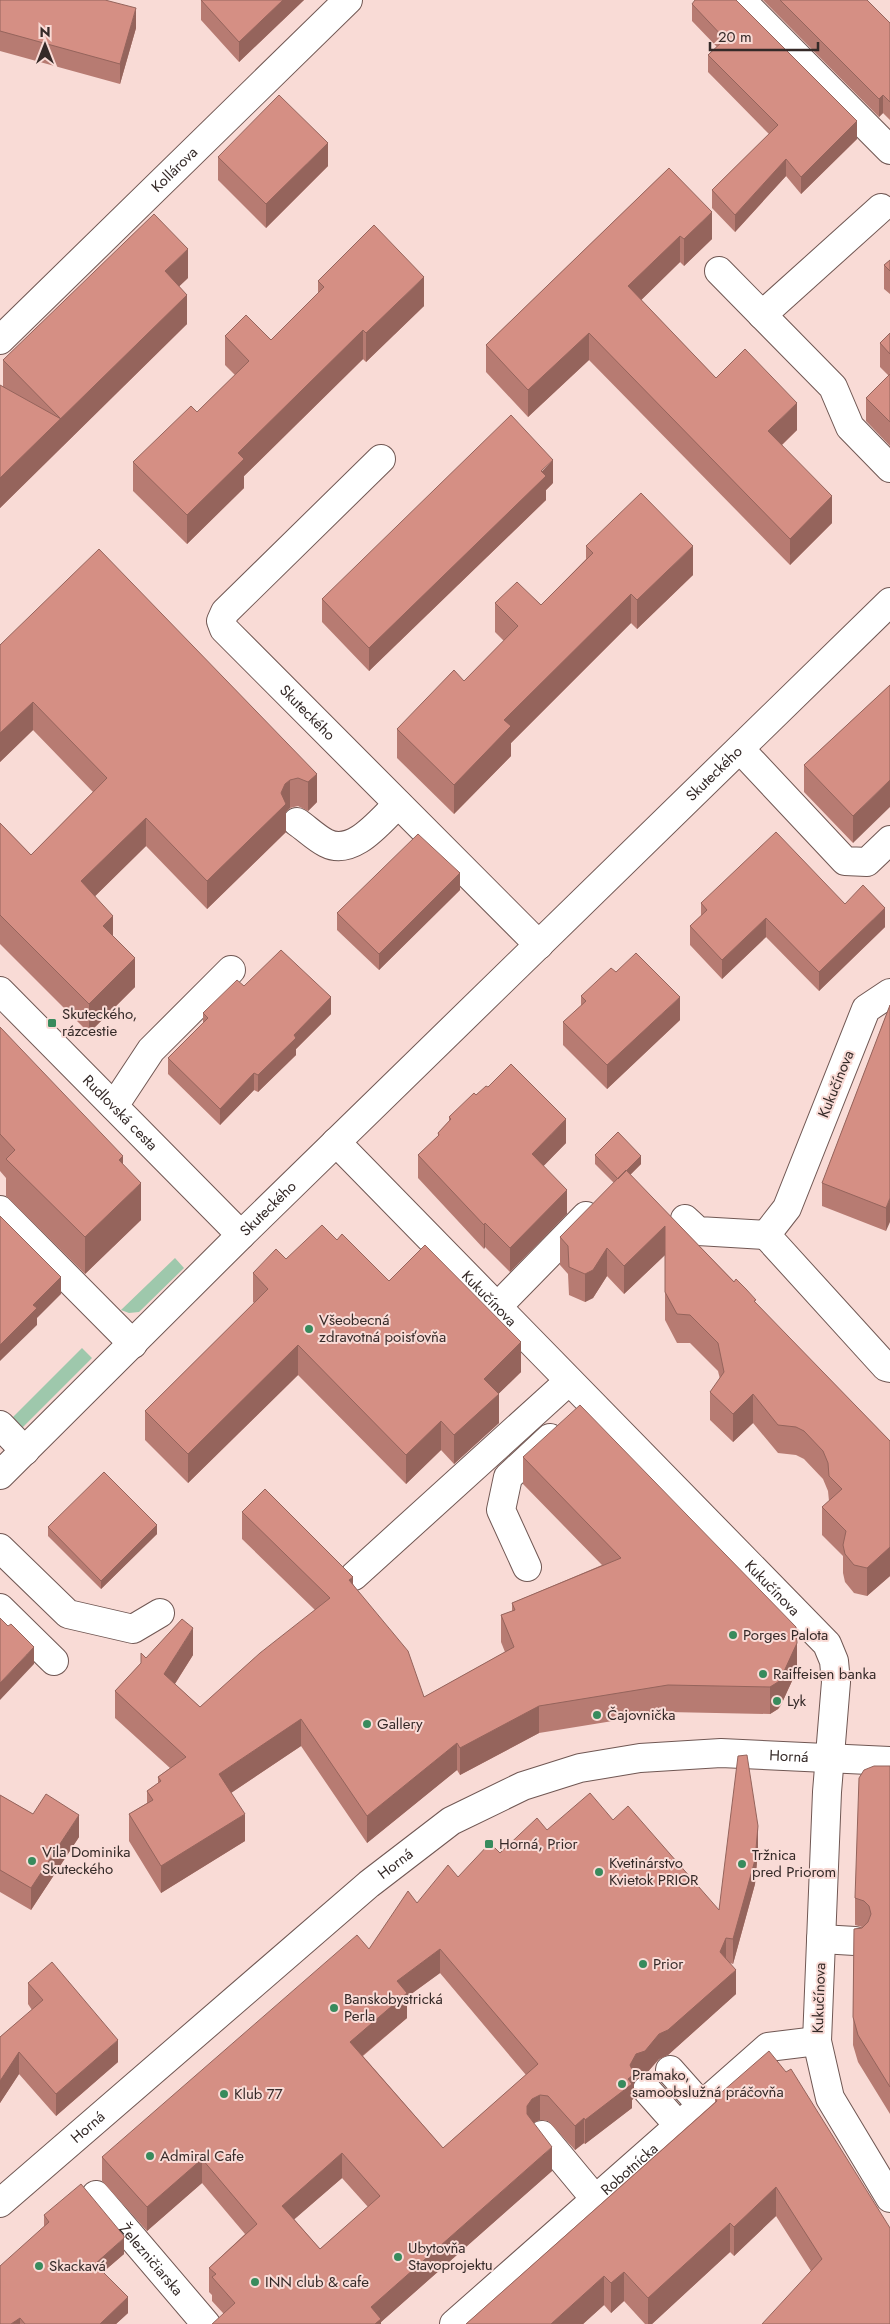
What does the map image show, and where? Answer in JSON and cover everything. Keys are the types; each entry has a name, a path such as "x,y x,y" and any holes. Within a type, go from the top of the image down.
{"street":[{"name":"Kollárova","path":"0,340 348,0"},
{"path":"741,0 890,150"},
{"path":"762,315 881,208"},
{"path":"719,271 833,387 850,427 890,468"},
{"name":"Skuteckého","path":"381,459 225,612 221,620 224,630 539,945"},
{"name":"Skuteckého","path":"0,1475 336,1142 890,602"},
{"path":"740,749 845,861 867,862 890,840"},
{"path":"297,822 327,844 345,846 359,840 398,804"},
{"path":"114,1106 151,1050 231,970"},
{"name":"Rudlovská cesta","path":"0,991 241,1236"},
{"name":"Kukučínova","path":"766,1236 787,1208 866,1009 890,993"},
{"name":"Kukučínova","path":"336,1142 569,1381 577,1414 827,1644 834,1661 836,1682 829,1757 817,2041 830,2098 890,2198"},
{"path":"497,1307 594,1208"},
{"path":"0,1210 133,1344"},
{"path":"685,1219 698,1231 766,1236 886,1367 890,1368"},
{"path":"354,1576 569,1381"},
{"path":"527,1567 501,1510 508,1477 577,1414"},
{"path":"0,1424 25,1451"},
{"path":"0,1548 68,1614 133,1629 160,1613"},
{"path":"0,1608 54,1661"},
{"name":"Horná","path":"0,2203 361,1891 451,1821 522,1786 588,1767 640,1758 721,1753 890,1761"},
{"path":"821,1939 855,1941"},
{"name":"Robotnícka","path":"454,2324 768,2047 817,2041"},
{"path":"670,2070 702,2106"},
{"path":"647,2090 679,2126"},
{"path":"542,2135 596,2200"},
{"name":"Železničiarska","path":"96,2195 206,2324"}],"green space":[{"path":"175,1258 184,1268 139,1312 129,1313 121,1310"},
{"path":"82,1348 92,1358 20,1430 10,1420"}],"building":[{"path":"0,0 105,0 136,8 120,64 0,31"},
{"path":"201,0 283,0 239,42"},
{"path":"695,0 736,0 857,121 801,177 786,159 735,215 712,190 778,125 708,55 725,39 692,4"},
{"path":"780,0 867,0 890,23 890,102 883,95 879,99"},
{"path":"279,95 328,143 266,204 218,157"},
{"path":"669,168 712,212 684,239 680,236 628,286 716,378 745,349 797,403 768,431 832,496 790,539 589,333 528,390 486,345"},
{"path":"154,214 188,249 165,271 187,295 61,419 3,360"},
{"path":"374,225 424,277 366,333 363,330 238,453 244,459 187,515 133,462 191,406 197,412 249,361 225,336 246,315 271,340 324,287 318,281"},
{"path":"890,260 890,271 884,265"},
{"path":"890,333 890,354 880,343"},
{"path":"890,374 890,422 866,398"},
{"path":"0,385 61,419 0,478"},
{"path":"511,415 553,460 541,471 546,476 369,648 322,599"},
{"path":"641,493 693,546 637,600 631,594 504,720 511,726 454,785 397,729 454,670 464,681 518,626 495,603 517,582 541,605 593,553 586,546"},
{"path":"99,549 317,774 308,782 298,778 290,780 285,784 281,793 286,804 207,881 146,818 81,881 113,916 103,926 135,958 89,1004 0,915 0,823 31,855 107,778 33,702 0,733 0,645"},
{"path":"890,685 890,780 853,816 804,765"},
{"path":"776,832 845,904 863,885 885,908 819,972 766,918 722,960 690,926 707,910 701,903"},
{"path":"418,834 460,873 379,954 337,913"},
{"path":"281,950 331,997 294,1035 296,1038 258,1075 254,1073 220,1109 168,1058 208,1018 203,1013 237,980 244,986"},
{"path":"636,953 680,997 607,1065 563,1022 586,1001 581,996 611,968 616,972"},
{"path":"890,1005 890,1198 886,1208 822,1183"},
{"path":"0,1027 123,1156 119,1160 141,1183 85,1237 6,1159 15,1150 0,1134"},
{"path":"511,1064 566,1119 532,1154 567,1190 510,1248 485,1223 484,1225 418,1155 439,1135 438,1133 451,1119 449,1117 474,1093 476,1095 486,1086 488,1087"},
{"path":"618,1132 641,1156 618,1179 595,1155"},
{"path":"626,1170 734,1282 736,1279 746,1289 756,1300 754,1301 890,1441 890,1547 867,1568 854,1565 845,1554 843,1545 846,1531 822,1507 842,1489 829,1476 828,1463 823,1451 804,1431 796,1427 778,1425 753,1394 733,1414 710,1392 724,1372 718,1343 690,1315 677,1314 665,1292 665,1226 624,1266 607,1248 593,1270 585,1274 569,1267 568,1246 560,1237"},
{"path":"0,1216 61,1277 33,1305 37,1308 0,1345"},
{"path":"322,1225 337,1240 342,1234 389,1281 425,1245 521,1342 484,1379 499,1394 454,1435 441,1421 406,1455 298,1345 188,1454 145,1411 268,1289 253,1273 276,1249 286,1259"},
{"path":"580,1405 796,1627 797,1643 778,1682 770,1687 668,1685 539,1706 460,1748 457,1743 367,1816 301,1719 219,1774 245,1814 161,1866 129,1814 153,1800 147,1791 161,1781 158,1777 186,1757 115,1691 141,1663 141,1653 146,1658 182,1619 193,1628 164,1674 200,1707 260,1653 330,1598 242,1512 265,1489 353,1577 349,1580 408,1651 424,1697 514,1647 501,1615 515,1610 512,1603 621,1558 523,1457"},
{"path":"104,1472 157,1525 101,1581 48,1527"},
{"path":"0,1618 8,1626 11,1624 34,1647 0,1683"},
{"path":"747,1755 758,1826 755,1860 733,1939 726,1938 720,1952 736,1970 668,2030 659,2034 645,2051 636,2054 630,2065 634,2074 628,2079 632,2084 575,2126 548,2096 540,2095 532,2099 527,2106 527,2114 552,2147 371,2307 381,2319 375,2324 212,2324 235,2303 212,2277 216,2274 209,2268 257,2224 202,2159 147,2207 102,2157 357,1935 369,1949 408,1891 417,1903 448,1865 458,1877 490,1843 500,1853 537,1818 547,1830 590,1793 613,1820 628,1806 719,1910 738,1756","holes":["440,1949 538,2064 443,2148 350,2042 407,1993 397,1981","342,2153 380,2196 320,2249 282,2206"]},
{"path":"874,1766 890,1766 890,2087 858,2035 853,2017 854,1929 862,1928 868,1922 871,1914 869,1906 864,1901 855,1898 859,1778 864,1770"},
{"name":"Vila Dominika Skuteckého","path":"46,1794 79,1815 31,1888 0,1870 0,1795 33,1814"},
{"path":"52,1962 118,2040 56,2094 19,2052 0,2081 0,2037 43,2000 28,1983"},
{"path":"769,2051 786,2072 791,2069 890,2228 890,2324 762,2324 822,2259 776,2187 734,2227 730,2223 648,2298 624,2272 611,2283 604,2276 551,2324 466,2324 717,2101 715,2098"},
{"path":"81,2184 124,2236 95,2264 128,2297 100,2324 25,2324 20,2318 11,2324 0,2324 0,2266 49,2222 44,2215"}],"place":[{"name":"Skuteckého, rázcestie","path":"52,1023"},
{"name":"Všeobecná zdravotná poisťovňa","path":"309,1329"},
{"name":"Porges Palota","path":"733,1635"},
{"name":"Raiffeisen banka","path":"763,1674"},
{"name":"Lyk","path":"777,1701"},
{"name":"Čajovnička","path":"597,1715"},
{"name":"Gallery","path":"367,1724"},
{"name":"Horná, Prior","path":"489,1844"},
{"name":"Vila Dominika Skuteckého","path":"32,1861"},
{"name":"Tržnica pred Priorom","path":"742,1864"},
{"name":"Kvetinárstvo Kvietok PRIOR","path":"599,1872"},
{"name":"Prior","path":"643,1964"},
{"name":"Banskobystrická Perla","path":"334,2008"},
{"name":"Pramako, samoobslužná práčovňa","path":"622,2084"},
{"name":"Klub 77","path":"224,2094"},
{"name":"Admiral Cafe","path":"150,2156"},
{"name":"Ubytovňa Stavoprojektu","path":"398,2257"},
{"name":"Skackavá","path":"39,2266"},
{"name":"INN club & cafe","path":"255,2282"}]}
